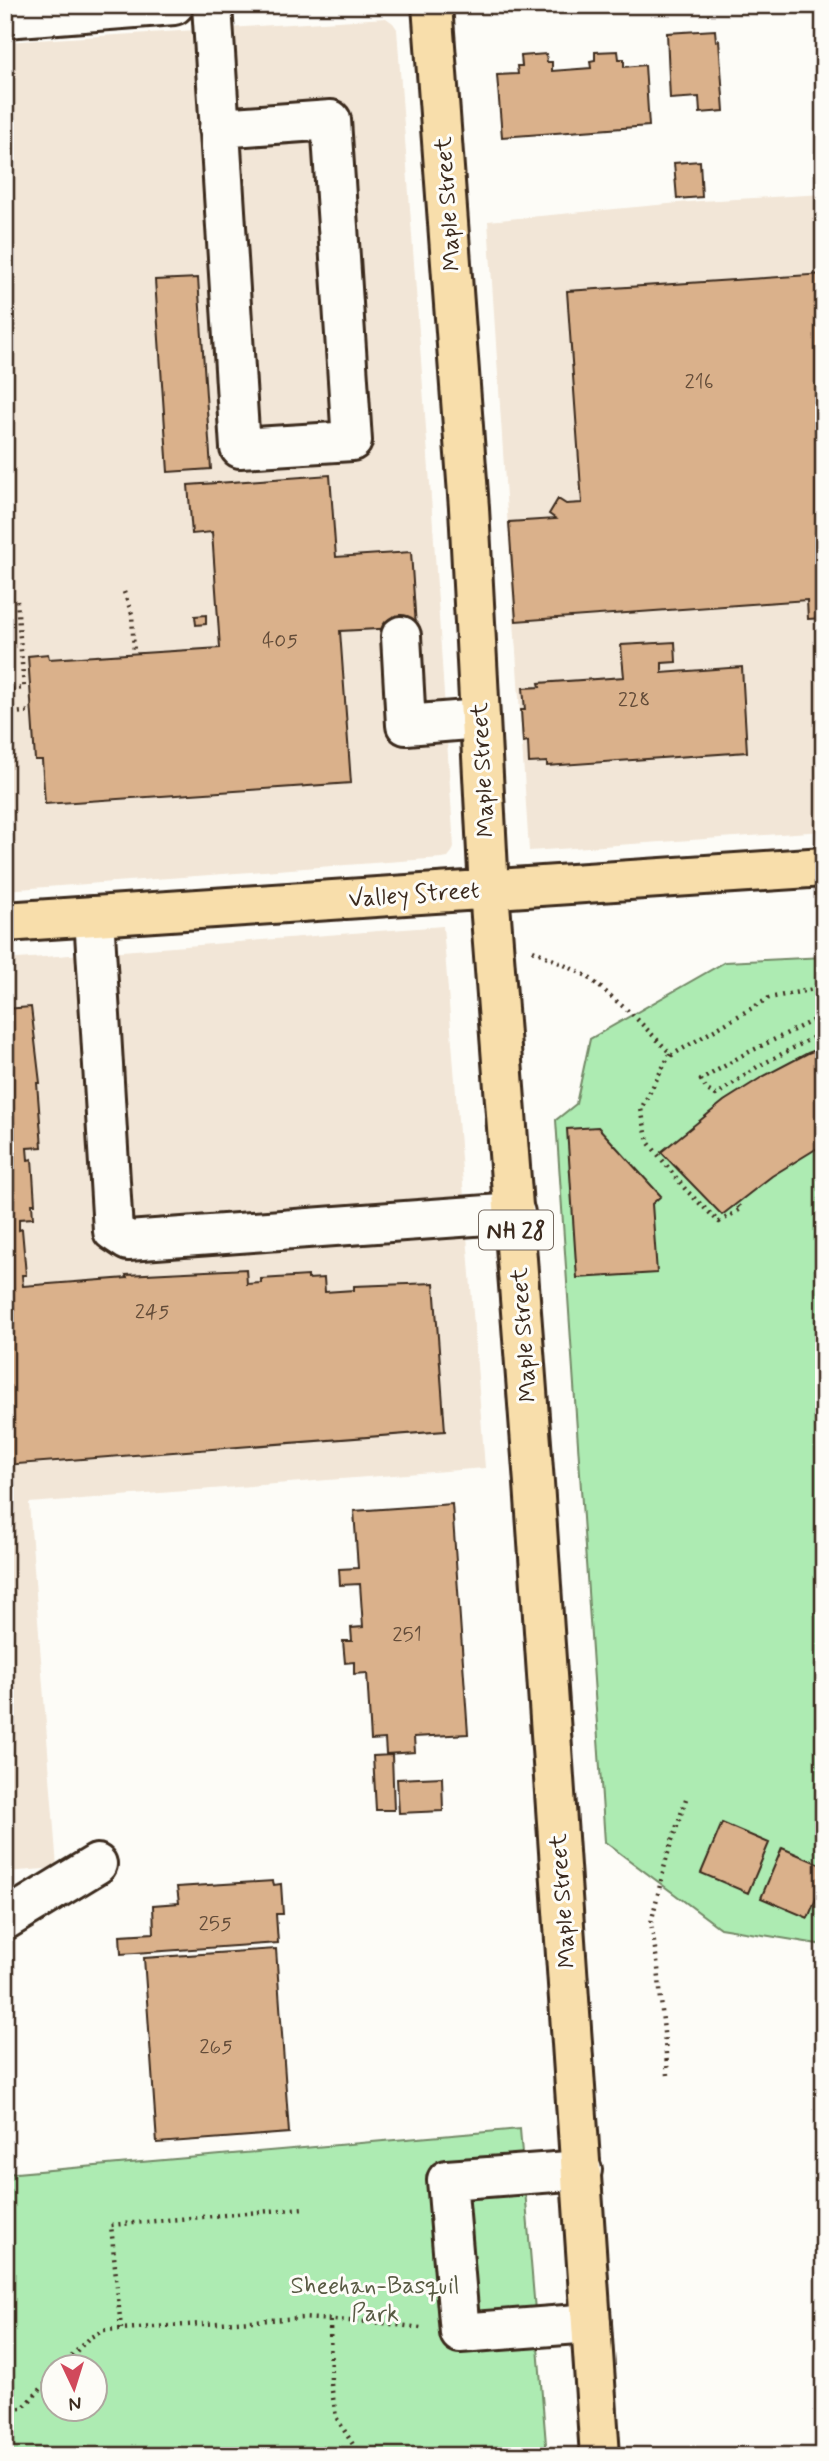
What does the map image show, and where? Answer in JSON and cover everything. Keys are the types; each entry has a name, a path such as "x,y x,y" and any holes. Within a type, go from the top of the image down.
{"main road":[{"name":"Maple Street","path":"432,5 469,508 489,890 515,1213 600,2456"},
{"name":"Valley Street","path":"5,922 824,867"}],"street":[{"path":"5,18 174,5"},
{"path":"212,5 219,128 240,448 352,440 331,120 219,128"},
{"path":"401,636 406,725 480,719"},
{"path":"94,916 113,1231 128,1241 515,1213"},
{"path":"5,1920 97,1864"},
{"path":"582,2170 447,2180 460,2333 591,2323"}],"path":[{"path":"124,592 132,614 134,653"},
{"path":"5,690 24,688 17,601"},
{"path":"5,714 32,711"},
{"path":"527,947 587,976 633,1015 670,1054"},
{"path":"737,1204 741,1209 719,1222 686,1190 648,1142 641,1109 670,1054 769,998 824,987"},
{"path":"820,1048 814,1037 757,1067 716,1095 707,1090 701,1080 743,1055 824,1015"},
{"path":"668,2075 651,1923 667,1856 686,1799"},
{"path":"121,2329 111,2225 304,2208"},
{"path":"76,2352 89,2338 104,2330 302,2318 383,2323 460,2333"},
{"path":"330,2320 331,2384 336,2417 360,2456"},
{"path":"5,2409 23,2408 38,2392"}],"shaded area":[{"path":"386,18 397,29 454,848 448,857 442,858 5,890 5,42"},
{"path":"824,194 824,831 529,851 488,221 700,201"},
{"path":"443,926 485,1468 29,1503 57,1868 5,1872 5,960"}],"green space":[{"path":"824,957 824,1945 720,1928 605,1842 556,1120 576,1104 590,1039 725,962"},
{"name":"Sheehan-Basquil Park","path":"520,2129 547,2456 5,2456 5,2174"}],"building":[{"path":"715,30 716,41 719,40 724,111 700,113 699,97 670,99 667,33"},
{"path":"618,51 619,59 624,59 624,67 645,65 649,126 502,137 497,75 518,74 517,66 522,66 521,56 546,54 547,62 552,62 552,71 591,68 590,61 595,60 595,52"},
{"path":"700,161 702,197 677,199 674,163"},
{"path":"824,274 824,618 808,619 807,600 516,621 509,522 556,519 549,514 558,499 566,504 582,503 567,291"},
{"path":"198,278 211,469 168,472 155,280"},
{"path":"330,475 336,557 411,552 416,627 340,631 351,783 45,804 42,760 35,760 28,656 48,654 49,659 220,648 212,532 192,534 188,485"},
{"path":"206,615 206,624 196,625 195,616"},
{"path":"675,642 676,662 662,663 662,673 742,667 747,752 547,766 547,762 529,763 528,741 523,742 523,688 540,687 539,683 624,677 621,645"},
{"path":"31,1007 40,1083 37,1083 42,1147 27,1148 28,1160 32,1159 35,1204 32,1204 33,1218 19,1219 26,1275 22,1275 23,1286 127,1278 126,1275 246,1269 247,1284 261,1283 261,1279 308,1276 308,1279 324,1278 325,1292 354,1290 354,1286 434,1283 445,1431 5,1465 5,1009"},
{"path":"824,1047 824,1144 772,1176 722,1215 661,1152 724,1101 762,1077"},
{"path":"598,1127 661,1196 652,1204 657,1273 577,1278 567,1129"},
{"path":"452,1504 468,1734 414,1737 415,1752 386,1754 385,1739 371,1740 367,1673 354,1674 354,1662 345,1663 343,1641 352,1641 351,1628 363,1627 360,1584 340,1585 339,1569 358,1568 354,1511"},
{"path":"392,1755 394,1810 376,1810 373,1756"},
{"path":"442,1777 443,1811 399,1813 397,1779"},
{"path":"722,1823 769,1843 748,1893 701,1873"},
{"path":"782,1848 824,1866 824,1880 808,1918 761,1898"},
{"path":"273,1881 274,1885 281,1884 283,1914 276,1914 278,1943 121,1954 120,1935 154,1933 153,1905 179,1903 177,1887"},
{"path":"276,1949 289,2133 157,2143 144,1958"}]}
